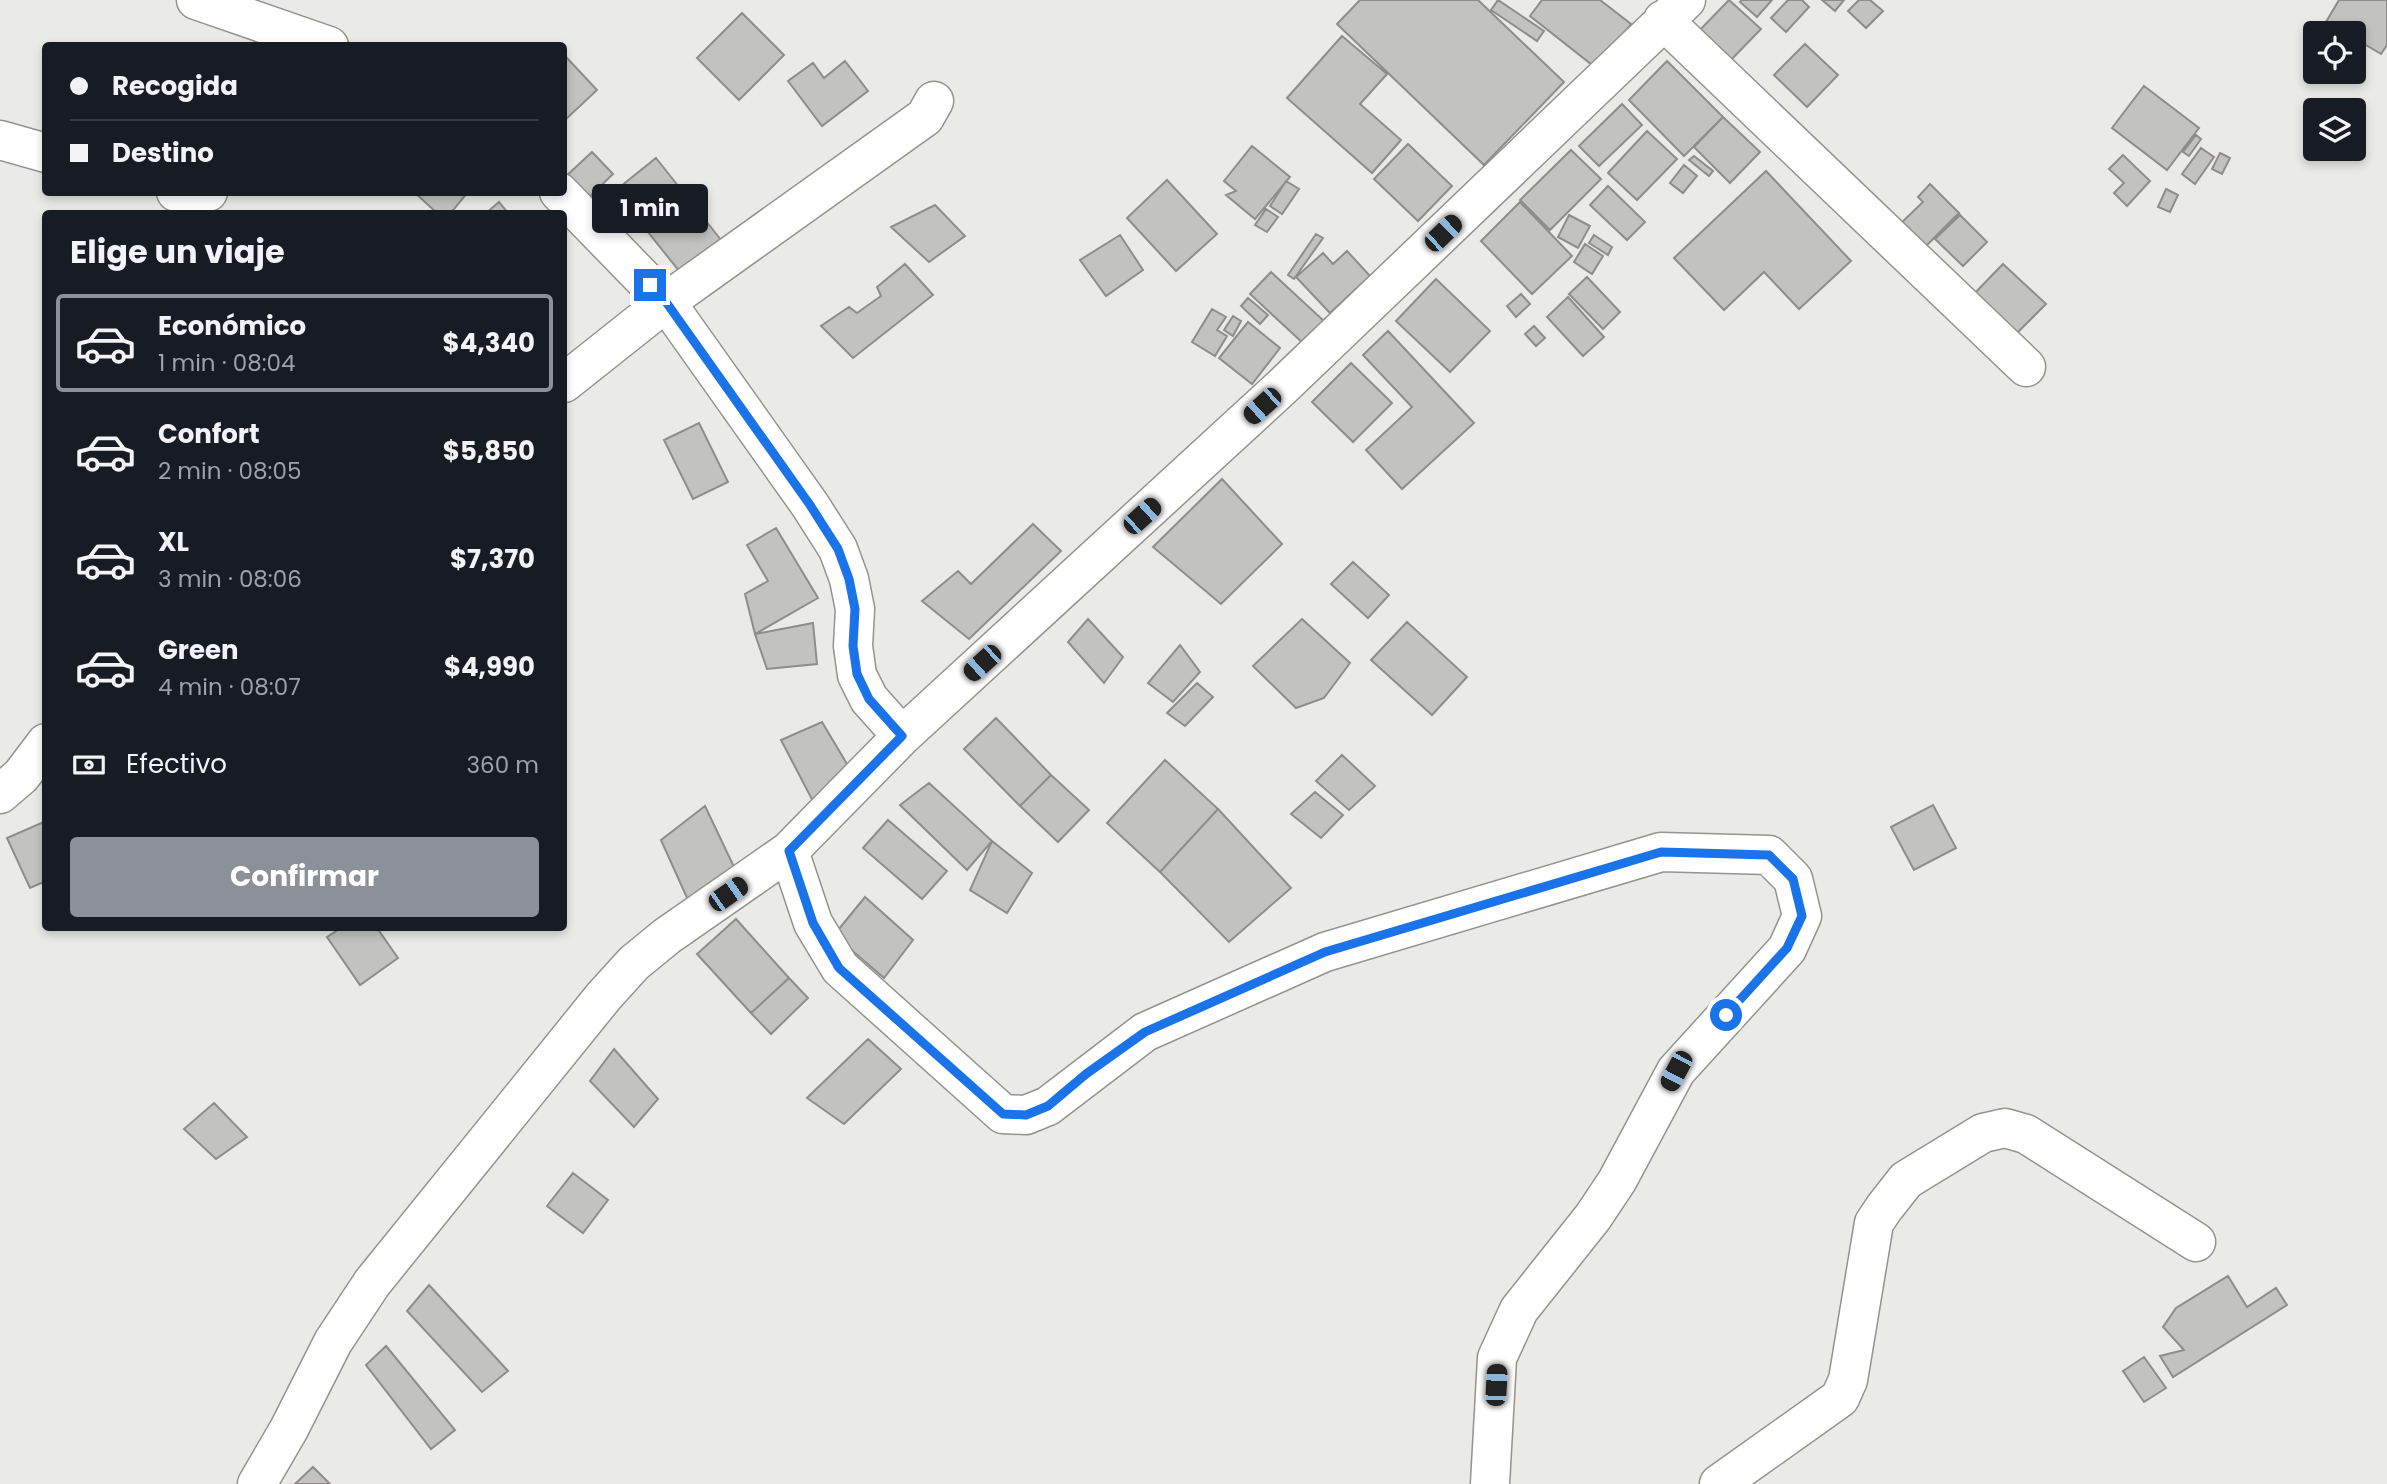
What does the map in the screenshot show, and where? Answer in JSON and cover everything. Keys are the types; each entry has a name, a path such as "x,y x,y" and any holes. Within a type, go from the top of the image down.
{"street":[{"path":"196,0 317,42"},
{"path":"257,1484 289,1429 332,1342 372,1283 604,996 634,963 667,936 789,851 902,736 1282,387 1675,10 2026,367"},
{"path":"567,381 666,302 925,117 934,101"},
{"path":"0,140 42,152"},
{"path":"563,196 666,302 838,549 849,579 855,609 853,646 857,674 869,699 902,736"},
{"path":"0,794 20,776 42,748"},
{"path":"789,851 813,923 839,968 1003,1114 1026,1115 1048,1106 1086,1074 1145,1032 1325,952 1661,852 1769,855 1793,879 1802,916 1787,948 1676,1071 1611,1190 1593,1217 1519,1310 1497,1358 1490,1484"},
{"path":"1719,1484 1840,1398 1848,1380 1874,1223 1906,1180 1983,1133 2005,1128 2026,1134 2196,1242"}],"building":[{"path":"1360,0 1478,0 1564,82 1484,165 1337,24"},
{"path":"1498,0 1544,31 1537,41 1491,10"},
{"path":"1542,0 1600,0 1631,24 1596,68 1530,16"},
{"path":"1729,0 1761,29 1726,65 1695,35"},
{"path":"1772,0 1757,17 1740,2"},
{"path":"1788,0 1802,0 1809,7 1786,32 1771,18"},
{"path":"1822,0 1844,0 1835,11"},
{"path":"1859,0 1870,0 1883,11 1866,28 1848,11"},
{"path":"2339,0 2387,0 2387,45 2381,54 2366,45 2366,21 2327,21"},
{"path":"742,13 784,55 739,100 697,58"},
{"path":"1342,36 1387,74 1360,104 1401,140 1372,173 1287,98"},
{"path":"1805,44 1838,75 1807,107 1774,75"},
{"path":"567,58 597,90 567,118"},
{"path":"845,61 868,91 822,126 788,81 813,63 824,78"},
{"path":"1667,61 1723,117 1684,156 1629,100"},
{"path":"2144,86 2199,128 2167,170 2112,128"},
{"path":"1622,104 1642,125 1599,166 1579,146"},
{"path":"1723,117 1760,152 1730,183 1694,147"},
{"path":"1647,131 1677,159 1637,200 1608,173"},
{"path":"2196,135 2201,139 2189,156 2183,152"},
{"path":"1408,144 1452,186 1418,221 1374,179"},
{"path":"1252,146 1290,177 1255,219 1226,195 1236,191 1224,181"},
{"path":"2201,148 2214,157 2195,184 2182,174"},
{"path":"1571,150 1601,179 1550,230 1520,200"},
{"path":"592,152 613,174 584,202 567,182 567,175"},
{"path":"2220,153 2230,158 2222,174 2212,169"},
{"path":"2123,155 2150,181 2127,206 2114,193 2124,183 2109,169"},
{"path":"1694,156 1713,171 1709,176 1689,160"},
{"path":"656,158 725,245 684,277 615,191"},
{"path":"1684,165 1697,176 1683,193 1670,183"},
{"path":"1766,171 1851,261 1799,309 1764,272 1724,310 1674,258"},
{"path":"1167,180 1217,234 1176,271 1127,218"},
{"path":"1286,181 1299,189 1282,214 1270,206"},
{"path":"1930,184 1959,213 1922,250 1898,226 1923,202 1918,197"},
{"path":"1608,186 1645,222 1627,240 1590,205"},
{"path":"2166,189 2178,195 2170,212 2158,207"},
{"path":"418,196 465,196 453,210 434,210"},
{"path":"499,202 506,210 490,210"},
{"path":"1520,202 1572,256 1532,294 1481,241"},
{"path":"935,205 965,236 929,262 891,227"},
{"path":"1266,209 1278,217 1267,232 1255,225"},
{"path":"1569,215 1590,226 1578,248 1558,237"},
{"path":"1960,215 1987,242 1963,266 1935,239"},
{"path":"1316,234 1323,238 1294,279 1288,275"},
{"path":"1120,235 1143,270 1106,296 1080,260"},
{"path":"1594,235 1612,247 1608,255 1589,243"},
{"path":"1585,244 1603,256 1592,274 1574,262"},
{"path":"1347,251 1370,276 1330,313 1296,277 1323,253 1333,264"},
{"path":"905,264 933,295 853,358 821,326 849,307 857,313 881,296 877,287"},
{"path":"2003,264 2046,304 2014,336 1972,296"},
{"path":"1271,272 1325,322 1304,344 1250,294"},
{"path":"1587,277 1620,312 1603,329 1569,294"},
{"path":"1436,279 1490,331 1450,372 1396,321"},
{"path":"1521,294 1530,304 1516,317 1507,306"},
{"path":"1568,297 1604,337 1583,356 1547,317"},
{"path":"1248,298 1268,315 1260,324 1241,306"},
{"path":"1212,309 1226,317 1217,330 1227,336 1215,356 1192,342"},
{"path":"1233,316 1241,321 1233,336 1224,330"},
{"path":"1248,322 1280,348 1252,384 1219,358"},
{"path":"1534,326 1545,338 1536,346 1525,334"},
{"path":"1388,331 1474,423 1402,489 1366,450 1412,407 1363,355"},
{"path":"1351,363 1392,403 1353,442 1312,402"},
{"path":"699,423 728,482 693,499 664,440"},
{"path":"1222,479 1282,544 1221,604 1153,547"},
{"path":"1033,524 1061,551 969,639 922,601 958,571 971,584"},
{"path":"776,528 818,598 755,634 745,594 768,581 747,545"},
{"path":"1353,562 1389,595 1368,618 1331,584"},
{"path":"1088,619 1123,657 1104,683 1068,642"},
{"path":"1302,619 1350,663 1324,698 1296,708 1253,666"},
{"path":"1407,622 1467,677 1432,715 1371,660"},
{"path":"813,623 817,664 767,669 755,634"},
{"path":"1180,645 1200,672 1173,702 1148,683"},
{"path":"1197,683 1213,697 1185,726 1167,713"},
{"path":"996,718 1051,775 1020,806 964,749"},
{"path":"822,722 850,769 817,809 781,740"},
{"path":"1342,755 1375,786 1349,810 1316,781"},
{"path":"1165,760 1218,809 1160,872 1107,823"},
{"path":"1051,775 1089,810 1058,842 1020,806"},
{"path":"929,783 992,841 967,870 900,805"},
{"path":"1315,792 1343,815 1321,838 1291,814"},
{"path":"1933,805 1956,848 1914,870 1891,827"},
{"path":"705,806 734,867 688,900 661,840"},
{"path":"1218,809 1291,888 1229,942 1160,872"},
{"path":"888,820 947,871 922,899 863,848"},
{"path":"42,823 42,883 30,888 7,838"},
{"path":"992,841 1032,873 1007,913 970,890"},
{"path":"865,897 913,940 884,978 834,935"},
{"path":"736,919 789,978 751,1013 697,954"},
{"path":"336,931 379,931 398,958 360,985 327,937"},
{"path":"789,978 808,998 771,1034 751,1013"},
{"path":"868,1039 901,1069 844,1124 807,1098"},
{"path":"614,1049 658,1099 634,1127 590,1081"},
{"path":"214,1103 247,1137 216,1159 184,1129"},
{"path":"573,1173 608,1200 583,1233 547,1206"},
{"path":"2228,1276 2247,1307 2276,1288 2287,1305 2173,1377 2160,1356 2184,1350 2163,1327 2176,1308"},
{"path":"429,1285 508,1371 482,1392 407,1311"},
{"path":"386,1346 455,1430 431,1449 366,1365"},
{"path":"2144,1357 2166,1388 2144,1402 2123,1371"},
{"path":"313,1467 330,1484 295,1484"}],"route":[{"path":"650,285 666,302 810,505 838,549 849,579 855,609 853,646 857,674 869,699 902,736 789,851 813,923 839,968 1003,1114 1026,1115 1048,1106 1086,1074 1145,1032 1325,952 1661,852 1769,855 1793,879 1802,916 1787,948 1726,1015"}]}
